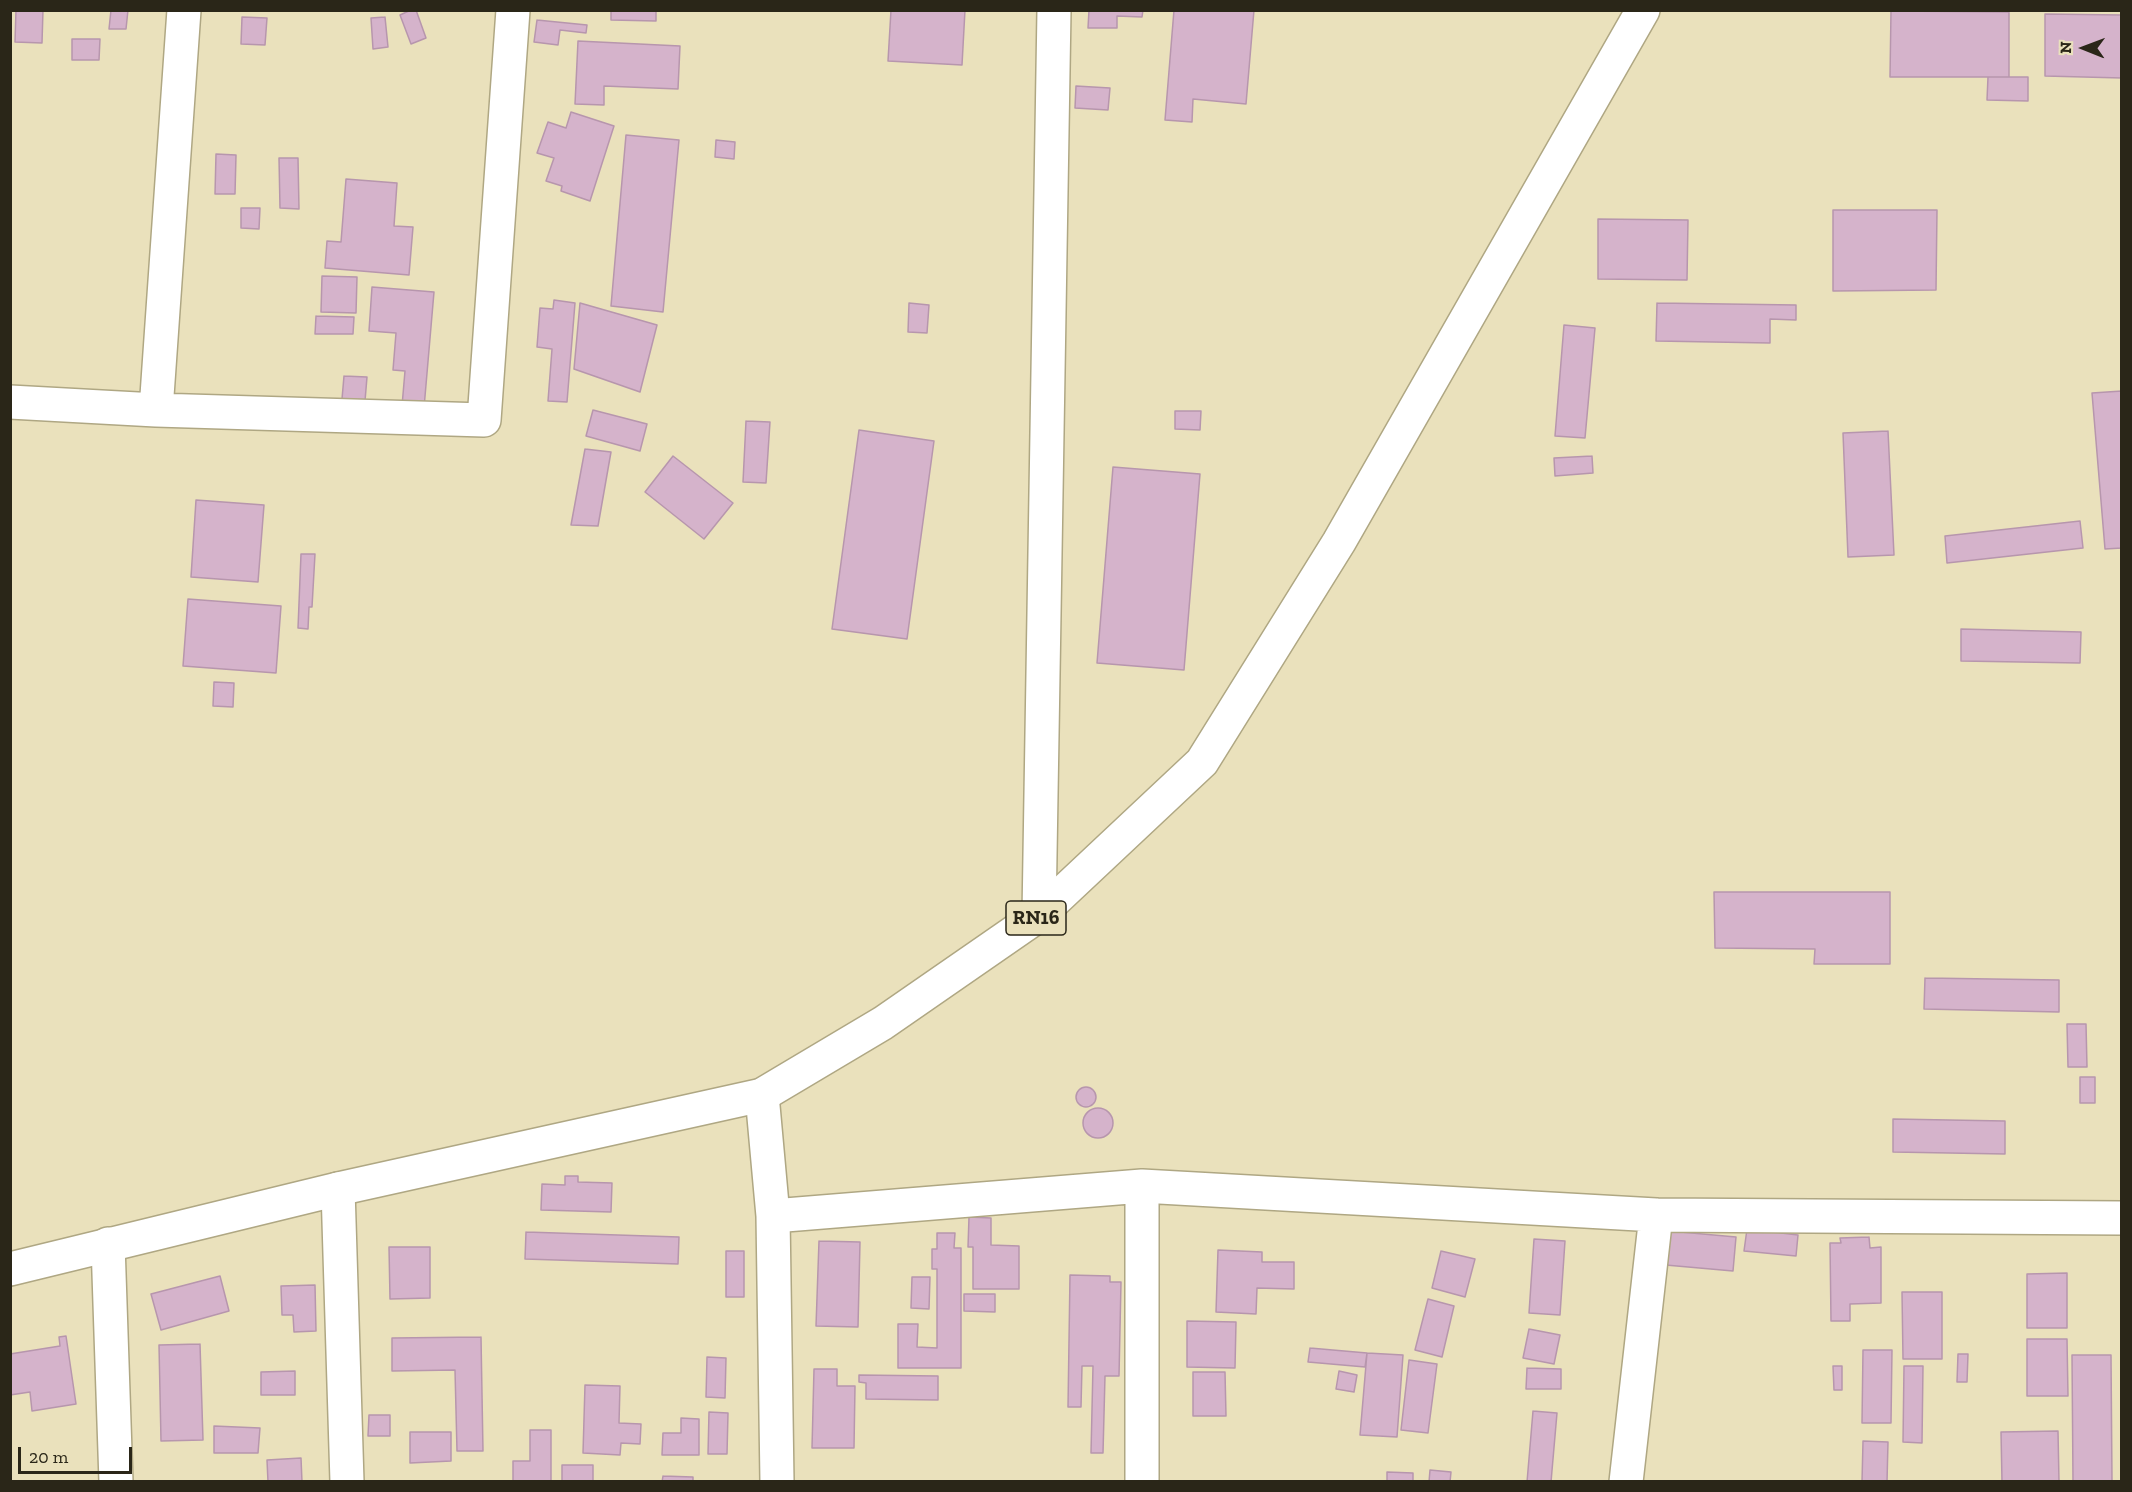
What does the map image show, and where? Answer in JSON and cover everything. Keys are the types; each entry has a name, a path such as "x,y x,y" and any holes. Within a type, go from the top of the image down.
{"street":[{"path":"156,410 184,10"},
{"path":"10,402 156,410 484,420 513,10"},
{"path":"1039,915 1054,10"},
{"name":"RN16","path":"10,1269 338,1189 762,1095 883,1023 1039,915 1202,762 1339,542 1642,10"},
{"path":"762,1095 773,1216 777,1482"},
{"path":"773,1216 1142,1186 1656,1215 2121,1218"},
{"path":"1142,1186 1142,1482"},
{"path":"338,1189 347,1482"},
{"path":"1626,1482 1656,1215"},
{"path":"108,1244 116,1482"}],"building":[{"path":"16,10 43,10 42,43 15,42"},
{"path":"111,10 128,10 126,29 109,29"},
{"path":"416,10 426,38 411,44 400,15"},
{"path":"611,10 656,10 656,21 611,20"},
{"path":"891,10 965,10 962,65 888,61"},
{"path":"1089,10 1143,10 1142,17 1117,16 1117,28 1088,28"},
{"path":"1174,10 1254,10 1246,104 1193,99 1192,122 1165,120"},
{"path":"1891,11 2009,12 2009,77 1890,77"},
{"path":"2045,14 2122,15 2122,78 2045,76"},
{"path":"242,17 267,18 265,45 241,44"},
{"path":"385,17 388,47 373,49 371,18"},
{"path":"537,20 587,25 586,33 560,30 558,45 534,42"},
{"path":"72,39 100,39 99,60 72,60"},
{"path":"578,41 680,46 678,89 604,86 604,105 575,104"},
{"path":"1988,77 2028,77 2028,101 1987,100"},
{"path":"1076,86 1110,88 1108,110 1075,108"},
{"path":"571,112 614,126 590,201 561,191 562,186 546,181 554,158 537,153 548,122 566,128"},
{"path":"626,135 679,140 663,312 611,306"},
{"path":"716,140 735,142 734,159 715,157"},
{"path":"216,154 236,155 235,194 215,194"},
{"path":"279,158 298,158 299,209 280,208"},
{"path":"346,179 397,183 394,226 413,227 409,275 325,268 327,241 341,242"},
{"path":"241,208 260,208 259,229 241,228"},
{"path":"1833,210 1937,210 1936,290 1833,291"},
{"path":"1598,219 1688,220 1687,280 1598,279"},
{"path":"322,276 357,277 356,313 321,312"},
{"path":"372,287 434,292 424,408 402,406 405,371 393,370 396,333 369,331"},
{"path":"554,300 575,303 567,402 548,401 552,349 537,347 540,308 553,309"},
{"path":"580,303 657,325 640,392 574,369"},
{"path":"909,303 929,305 927,333 908,332"},
{"path":"1657,303 1796,305 1796,320 1770,319 1770,343 1656,341"},
{"path":"316,316 354,317 353,334 315,334"},
{"path":"1564,325 1595,328 1585,438 1555,436"},
{"path":"344,376 367,377 365,401 342,399"},
{"path":"2122,391 2122,548 2105,549 2092,393"},
{"path":"593,410 647,424 640,451 586,436"},
{"path":"1175,411 1201,411 1200,430 1175,429"},
{"path":"746,421 770,422 766,483 743,482"},
{"path":"859,430 934,441 907,639 832,629"},
{"path":"1888,431 1894,555 1848,557 1843,433"},
{"path":"585,449 611,452 598,526 571,525"},
{"path":"673,456 733,503 704,539 645,492"},
{"path":"1592,456 1593,473 1555,476 1554,458"},
{"path":"1113,467 1200,474 1184,670 1097,663"},
{"path":"196,500 264,505 258,582 191,577"},
{"path":"2080,521 2083,548 1947,563 1945,536"},
{"path":"301,554 315,554 312,607 309,607 308,629 298,628"},
{"path":"188,599 281,606 276,673 183,666"},
{"path":"1961,629 2081,632 2080,663 1961,661"},
{"path":"214,682 234,683 233,707 213,706"},
{"path":"1714,892 1890,892 1890,964 1814,964 1815,949 1715,948"},
{"path":"1925,978 2059,980 2059,1012 1924,1009"},
{"path":"2067,1024 2086,1024 2087,1067 2068,1067"},
{"path":"2080,1077 2095,1077 2095,1103 2080,1103"},
{"path":"1086,1087 1093,1090 1096,1097 1093,1104 1086,1107 1079,1104 1076,1097 1079,1090"},
{"path":"1098,1108 1109,1112 1113,1123 1109,1134 1098,1138 1087,1134 1083,1123 1087,1112"},
{"path":"1893,1119 2005,1121 2005,1154 1893,1152"},
{"path":"565,1176 578,1176 578,1182 612,1183 611,1212 541,1210 542,1184 565,1185"},
{"path":"969,1217 991,1218 991,1245 1019,1246 1019,1289 973,1289 973,1247 968,1247"},
{"path":"1647,1229 1736,1237 1733,1271 1643,1263"},
{"path":"1747,1229 1798,1235 1796,1256 1744,1251"},
{"path":"526,1232 679,1237 678,1264 525,1259"},
{"path":"937,1233 955,1233 954,1248 961,1248 961,1368 898,1368 898,1324 918,1324 917,1347 937,1348 937,1269 932,1269 932,1249 937,1249"},
{"path":"1869,1237 1870,1248 1881,1247 1881,1303 1850,1304 1850,1321 1831,1321 1830,1243 1841,1243 1840,1238"},
{"path":"1534,1239 1565,1241 1560,1315 1529,1313"},
{"path":"819,1241 860,1242 858,1327 816,1326"},
{"path":"389,1247 430,1247 430,1298 390,1299"},
{"path":"1218,1250 1262,1252 1262,1262 1294,1262 1294,1289 1257,1288 1256,1314 1216,1312"},
{"path":"726,1251 744,1251 744,1297 726,1297"},
{"path":"1441,1251 1475,1259 1465,1297 1432,1288"},
{"path":"2067,1273 2067,1328 2027,1328 2027,1274"},
{"path":"1070,1275 1110,1276 1110,1282 1121,1282 1119,1376 1105,1376 1103,1453 1091,1453 1093,1366 1082,1366 1081,1407 1068,1407"},
{"path":"220,1276 229,1311 161,1330 151,1294"},
{"path":"912,1277 930,1277 929,1309 911,1308"},
{"path":"315,1285 316,1331 294,1332 293,1315 282,1315 281,1286"},
{"path":"1902,1292 1942,1292 1942,1359 1903,1359"},
{"path":"964,1294 995,1294 995,1312 964,1311"},
{"path":"1428,1299 1454,1306 1442,1357 1415,1350"},
{"path":"1187,1321 1236,1322 1235,1368 1187,1367"},
{"path":"1529,1329 1560,1335 1554,1364 1523,1358"},
{"path":"66,1336 76,1404 32,1411 30,1392 10,1395 10,1354 60,1346 59,1337"},
{"path":"481,1337 483,1451 457,1451 455,1370 392,1371 392,1338"},
{"path":"2027,1339 2067,1339 2068,1396 2027,1396"},
{"path":"200,1344 203,1440 161,1441 159,1345"},
{"path":"1310,1348 1367,1353 1365,1367 1308,1362"},
{"path":"1863,1350 1892,1350 1891,1423 1862,1423"},
{"path":"1367,1353 1403,1355 1397,1437 1360,1435"},
{"path":"1958,1354 1968,1354 1967,1382 1957,1382"},
{"path":"2072,1355 2111,1355 2112,1482 2073,1482"},
{"path":"707,1357 726,1358 725,1398 706,1397"},
{"path":"1409,1360 1437,1364 1428,1433 1401,1430"},
{"path":"1833,1366 1842,1366 1842,1390 1834,1390"},
{"path":"1904,1366 1923,1366 1922,1443 1903,1442"},
{"path":"1527,1368 1561,1369 1561,1389 1526,1389"},
{"path":"814,1369 837,1369 837,1386 855,1386 854,1448 812,1448"},
{"path":"295,1371 295,1395 261,1395 261,1372"},
{"path":"1339,1371 1357,1375 1354,1392 1336,1389"},
{"path":"1193,1372 1225,1372 1226,1416 1193,1416"},
{"path":"859,1375 938,1376 938,1400 866,1399 866,1383 859,1382"},
{"path":"585,1385 620,1386 619,1423 641,1424 640,1444 621,1443 620,1455 583,1453"},
{"path":"1533,1411 1557,1413 1551,1482 1527,1482"},
{"path":"709,1412 728,1413 727,1454 708,1454"},
{"path":"369,1415 390,1415 390,1436 368,1436"},
{"path":"681,1418 699,1419 699,1455 662,1455 663,1433 681,1433"},
{"path":"214,1426 260,1428 258,1453 214,1453"},
{"path":"530,1430 551,1430 551,1482 513,1482 513,1461 530,1461"},
{"path":"2058,1431 2059,1482 2002,1482 2001,1432"},
{"path":"410,1432 451,1432 451,1461 410,1463"},
{"path":"1863,1441 1888,1442 1887,1482 1862,1482"},
{"path":"301,1458 302,1482 268,1482 267,1460"},
{"path":"562,1465 593,1465 593,1482 562,1482"},
{"path":"1430,1470 1451,1472 1450,1482 1429,1482"},
{"path":"1387,1472 1413,1473 1413,1482 1387,1482"},
{"path":"663,1476 693,1477 693,1482 662,1482"}]}
